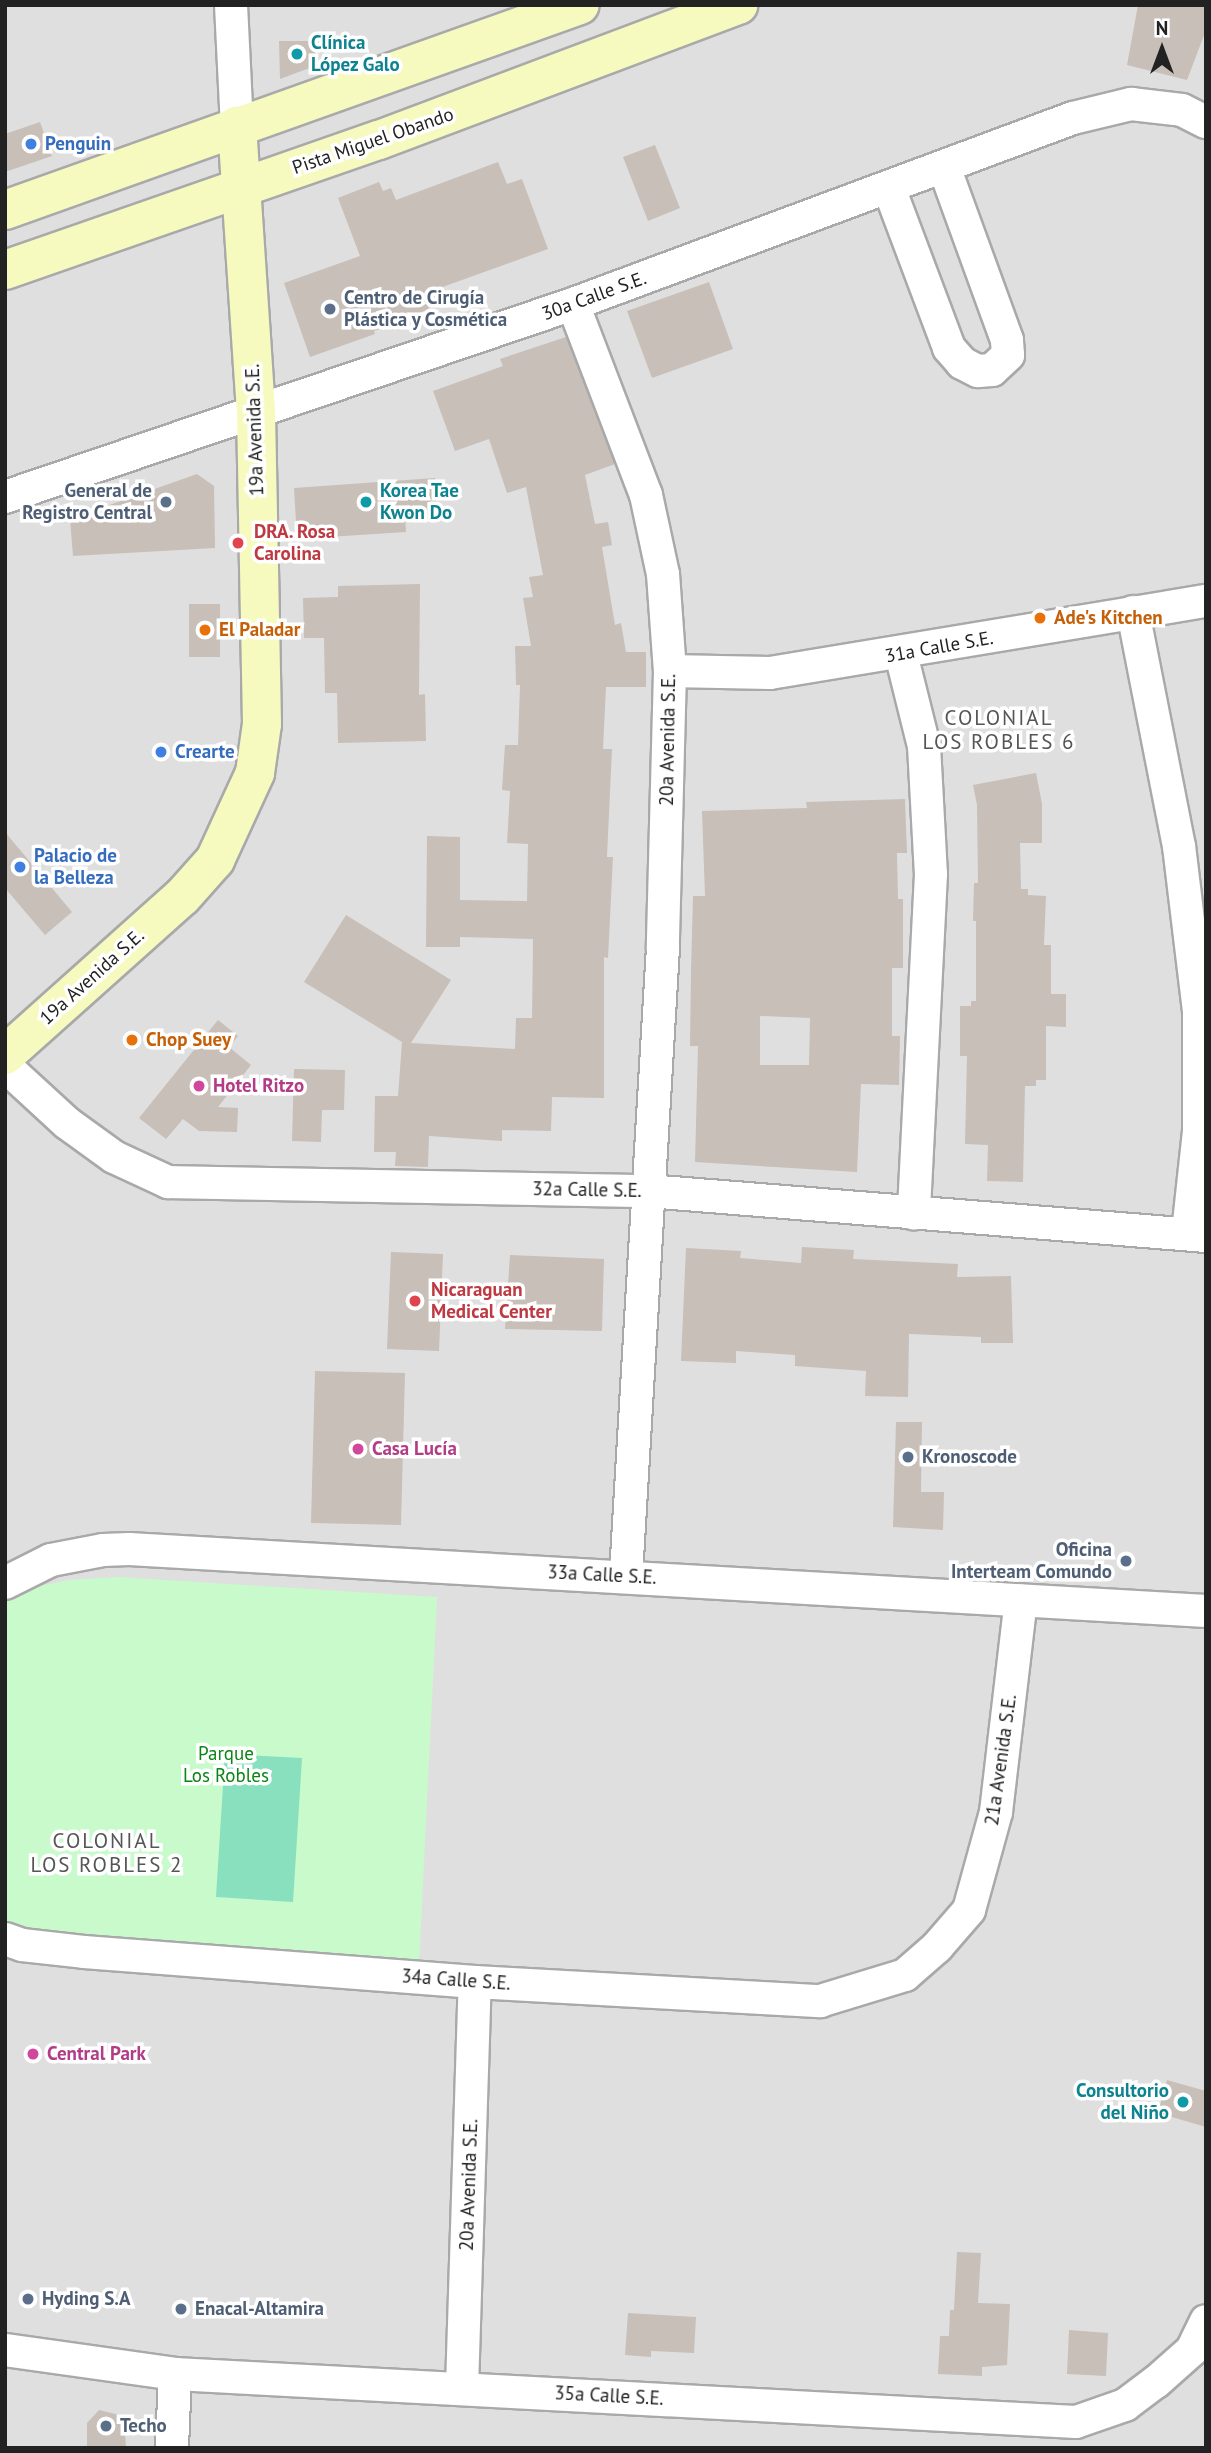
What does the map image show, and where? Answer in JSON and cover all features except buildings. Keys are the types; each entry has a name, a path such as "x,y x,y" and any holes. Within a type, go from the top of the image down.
{"main road":[{"path":"5,210 580,5"},
{"name":"Pista Miguel Obando","path":"5,270 379,140 738,5"},
{"name":"19a Avenida S.E.","path":"5,1055 182,897 215,860 255,773 262,723 256,412 237,126"}],"street":[{"path":"231,5 237,126"},
{"name":"30a Calle S.E.","path":"5,497 573,304 1073,118 1131,104 1194,116"},
{"path":"889,188 949,348 962,363 978,371 992,370 1008,355 1007,340 944,167"},
{"name":"20a Avenida S.E.","path":"573,304 646,495 663,574 670,671 663,947 626,1576"},
{"name":"31a Calle S.E.","path":"670,671 770,673 901,654 1206,601"},
{"path":"1133,612 1179,846 1199,1010 1197,1234"},
{"path":"901,654 924,746 931,874 914,1214"},
{"name":"32a Calle S.E.","path":"5,1066 67,1123 114,1157 168,1182 648,1191 914,1214 1197,1234"},
{"name":"33a Calle S.E.","path":"5,1583 51,1560 103,1550 129,1549 1206,1611"},
{"name":"21a Avenida S.E.","path":"905,1975 937,1947 969,1910 996,1812 1021,1600"},
{"name":"34a Calle S.E.","path":"5,1939 22,1945 84,1952 475,1982 820,2000 905,1975"},
{"name":"20a Avenida S.E.","path":"462,2388 475,1982"},
{"name":"35a Calle S.E.","path":"5,2350 175,2374 1076,2422 1125,2404 1192,2350 1206,2320"},
{"path":"172,2448 175,2374"}],"shaded area":[{"path":"5,5 1206,5 1206,2448 5,2448"}],"green space":[{"name":"Parque Los Robles","path":"118,1577 437,1597 419,1964 44,1934 5,1924 5,1602 30,1588 69,1580"},
{"path":"225,1754 302,1758 293,1902 216,1897"}],"place":[{"name":"Clínica López Galo","path":"297,54"},
{"name":"Penguin","path":"31,144"},
{"name":"Centro de Cirugía Plástica y Cosmética","path":"330,309"},
{"name":"General de Registro Central","path":"166,502"},
{"name":"Korea Tae Kwon Do","path":"366,502"},
{"name":"DRA. Rosa Carolina","path":"238,543"},
{"name":"Ade's Kitchen","path":"1040,618"},
{"name":"El Paladar","path":"205,630"},
{"name":"Crearte","path":"161,752"},
{"name":"Palacio de la Belleza","path":"20,867"},
{"name":"Chop Suey","path":"132,1040"},
{"name":"Hotel Ritzo","path":"199,1086"},
{"name":"Nicaraguan Medical Center","path":"415,1301"},
{"name":"Casa Lucía","path":"358,1449"},
{"name":"Kronoscode","path":"908,1457"},
{"name":"Oficina Interteam Comundo","path":"1126,1561"},
{"name":"Central Park","path":"33,2054"},
{"name":"Consultorio del Niño","path":"1183,2102"},
{"name":"Hyding S.A","path":"28,2299"},
{"name":"Enacal-Altamira","path":"181,2309"},
{"name":"Techo","path":"106,2426"}],"district":[{"name":"COLONIAL LOS ROBLES 6","path":"999,730"},
{"name":"COLONIAL LOS ROBLES 2","path":"107,1853"}]}
